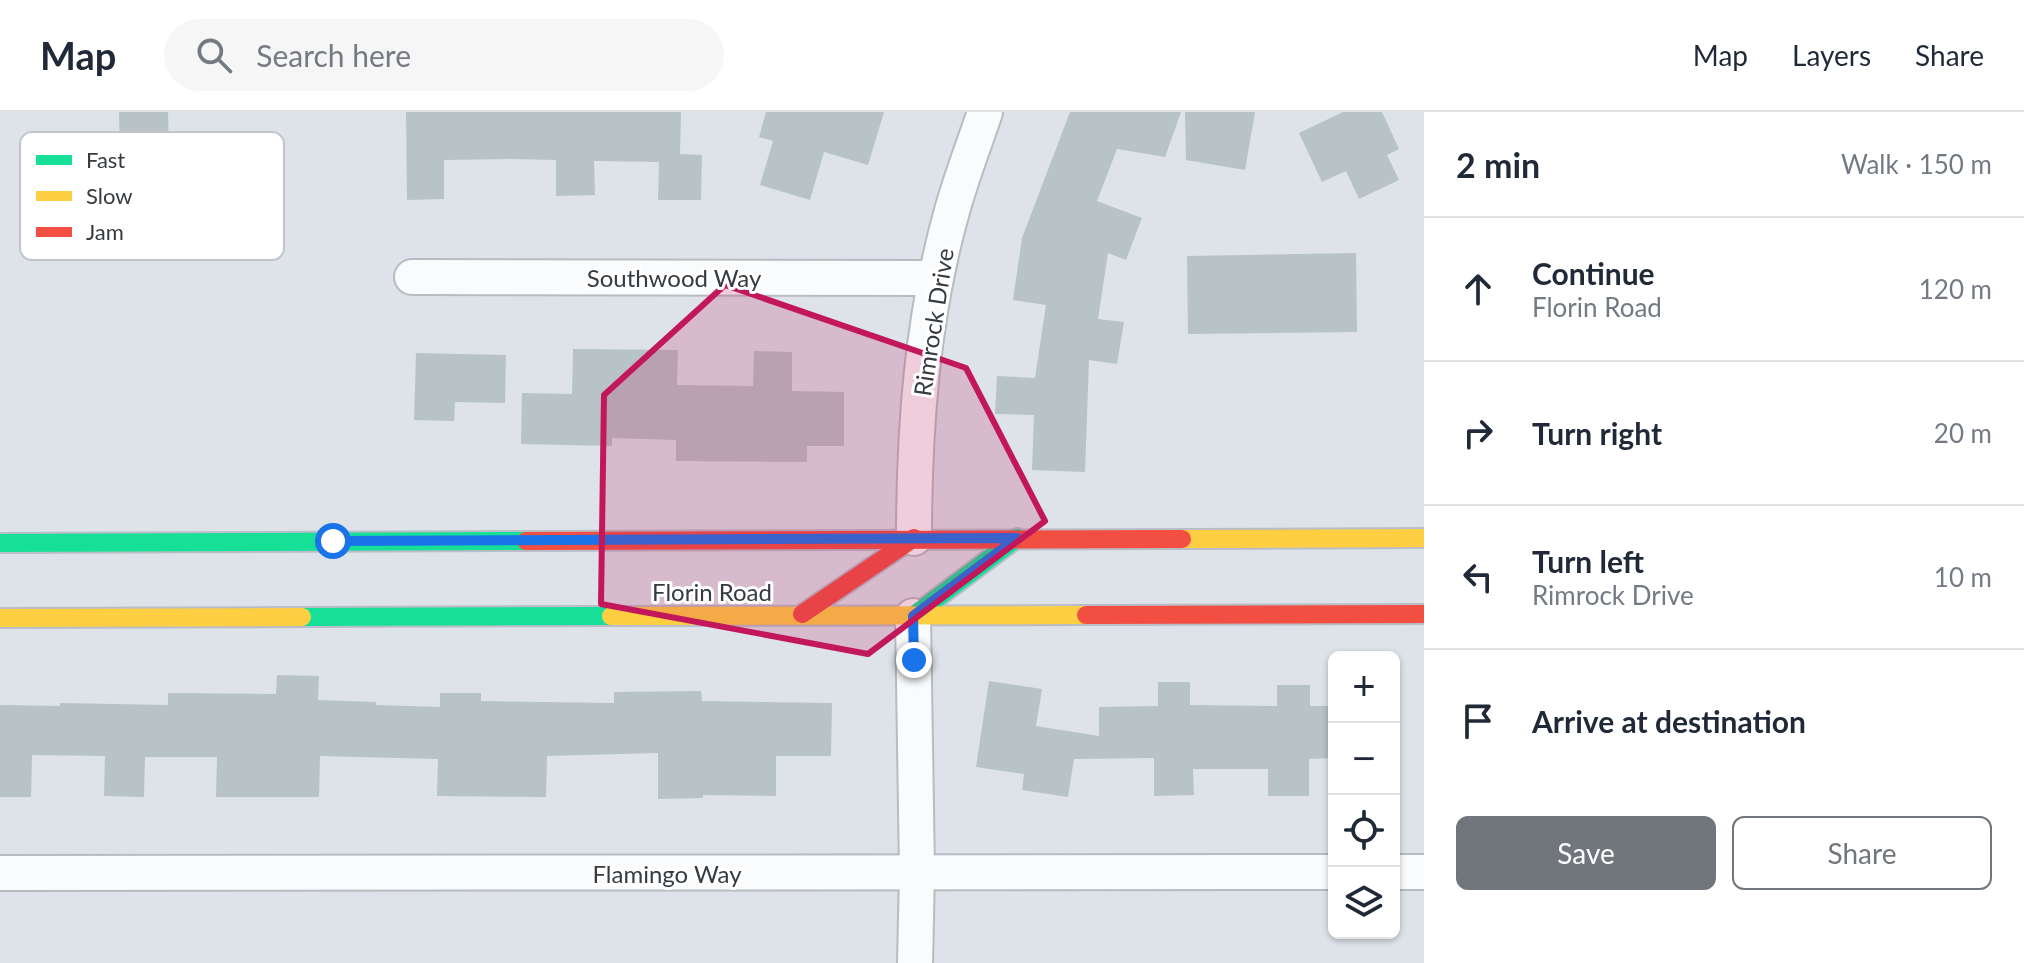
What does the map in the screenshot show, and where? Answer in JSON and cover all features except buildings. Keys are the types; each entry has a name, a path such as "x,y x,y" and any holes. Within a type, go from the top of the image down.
{"main road":[{"path":"802,614 914,538"},
{"path":"913,616 1017,538"},
{"path":"0,543 1424,538"},
{"name":"Florin Road","path":"0,618 1424,614"}],"street":[{"name":"Rimrock Drive","path":"914,538 922,366 936,278 952,210 985,112"},
{"name":"Southwood Way","path":"412,277 936,278"},
{"path":"913,616 917,873 915,963"},
{"name":"Flamingo Way","path":"0,873 1328,872"},
{"path":"1400,872 1424,872"}],"highlighted area":[{"path":"725,285 966,368 1045,521 868,654 601,604 604,395"}],"traffic: fast":[{"path":"913,616 1017,538"},
{"path":"0,543 526,541"},
{"path":"302,617 611,616"}],"traffic: slow":[{"path":"1182,539 1424,538"},
{"path":"611,616 1086,615"},
{"path":"0,618 302,617"}],"traffic: jam":[{"path":"802,614 914,538"},
{"path":"526,541 1182,539"},
{"path":"1086,615 1424,614"}],"route":[{"path":"333,541 1017,538 913,616 914,660"}]}
